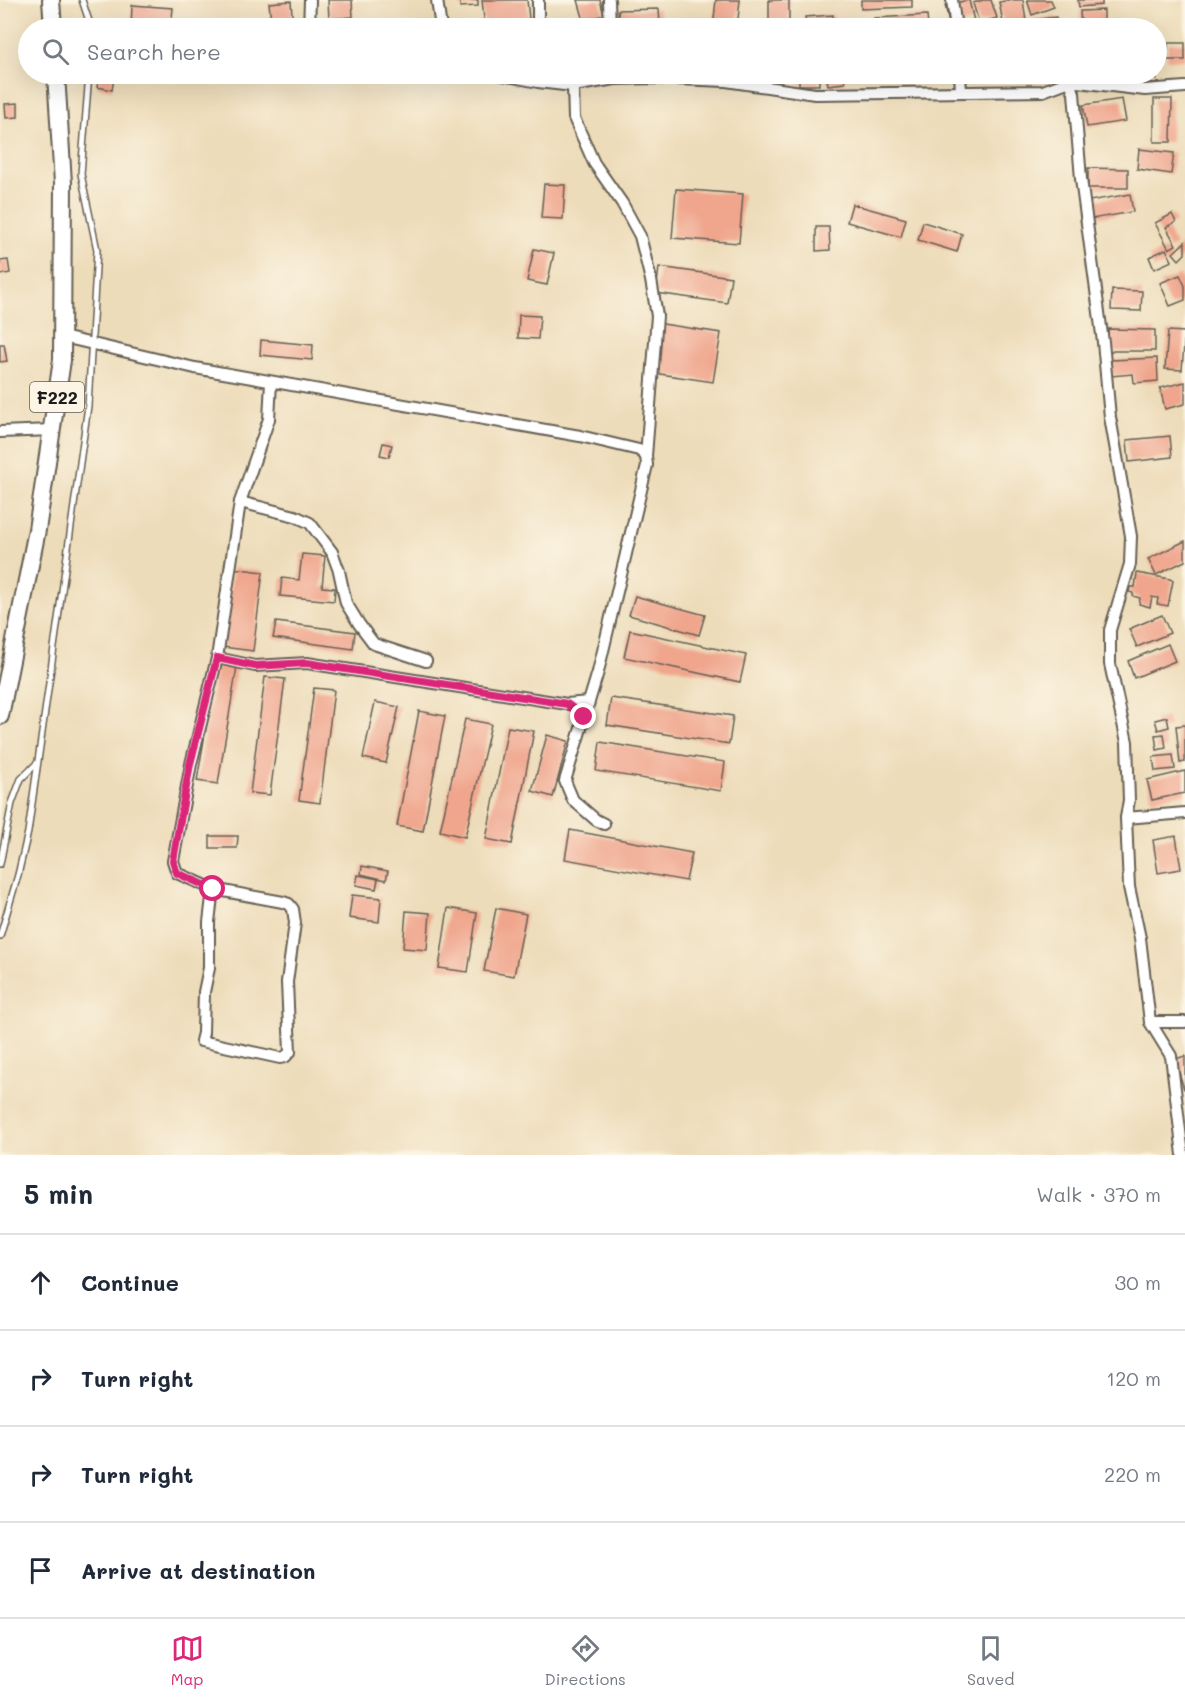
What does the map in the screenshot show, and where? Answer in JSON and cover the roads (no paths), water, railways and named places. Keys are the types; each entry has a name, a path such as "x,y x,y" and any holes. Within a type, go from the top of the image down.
{"main road":[{"path":"51,0 52,18"},
{"name":"F222","path":"0,716 37,530 63,337 63,183 57,84"}],"street":[{"path":"309,18 310,0"},
{"path":"437,0 440,18"},
{"path":"538,0 538,18"},
{"path":"609,0 610,18"},
{"path":"952,0 955,18"},
{"path":"564,84 573,86 581,84"},
{"path":"747,84 815,94 1043,91 1062,84"},
{"path":"961,84 961,91"},
{"path":"1071,84 1074,93 1080,179 1103,342 1110,417 1131,536 1130,564 1110,630 1110,664 1127,742 1130,800 1126,818 1129,887 1140,938 1150,1022 1170,1056 1183,1155"},
{"path":"1095,84 1145,90 1185,87"},
{"path":"573,86 574,118 594,163 622,203 640,236 657,316 646,465 598,672 565,781 573,800 581,809 604,824"},
{"path":"63,337 195,368 579,436 639,450 646,456"},
{"path":"213,889 209,922 209,968 204,992 201,1041 280,1058 285,1057 290,1052 287,982 295,923 293,909 290,904 283,902 213,889 177,873 173,861 190,764 217,658 240,502 269,420 271,382"},
{"path":"0,432 52,430"},
{"path":"240,502 296,516 310,523 332,552 346,603 358,624 374,644 426,661"},
{"path":"217,658 255,666 307,663 567,704 589,702"},
{"path":"567,704 584,717"},
{"path":"1126,818 1185,813"},
{"path":"1150,1022 1185,1022"}],"lane":[{"path":"82,0 88,18"},
{"path":"0,936 28,832 88,406 97,250 81,174 88,84"},
{"path":"0,864 12,803 21,779 36,764"}]}
